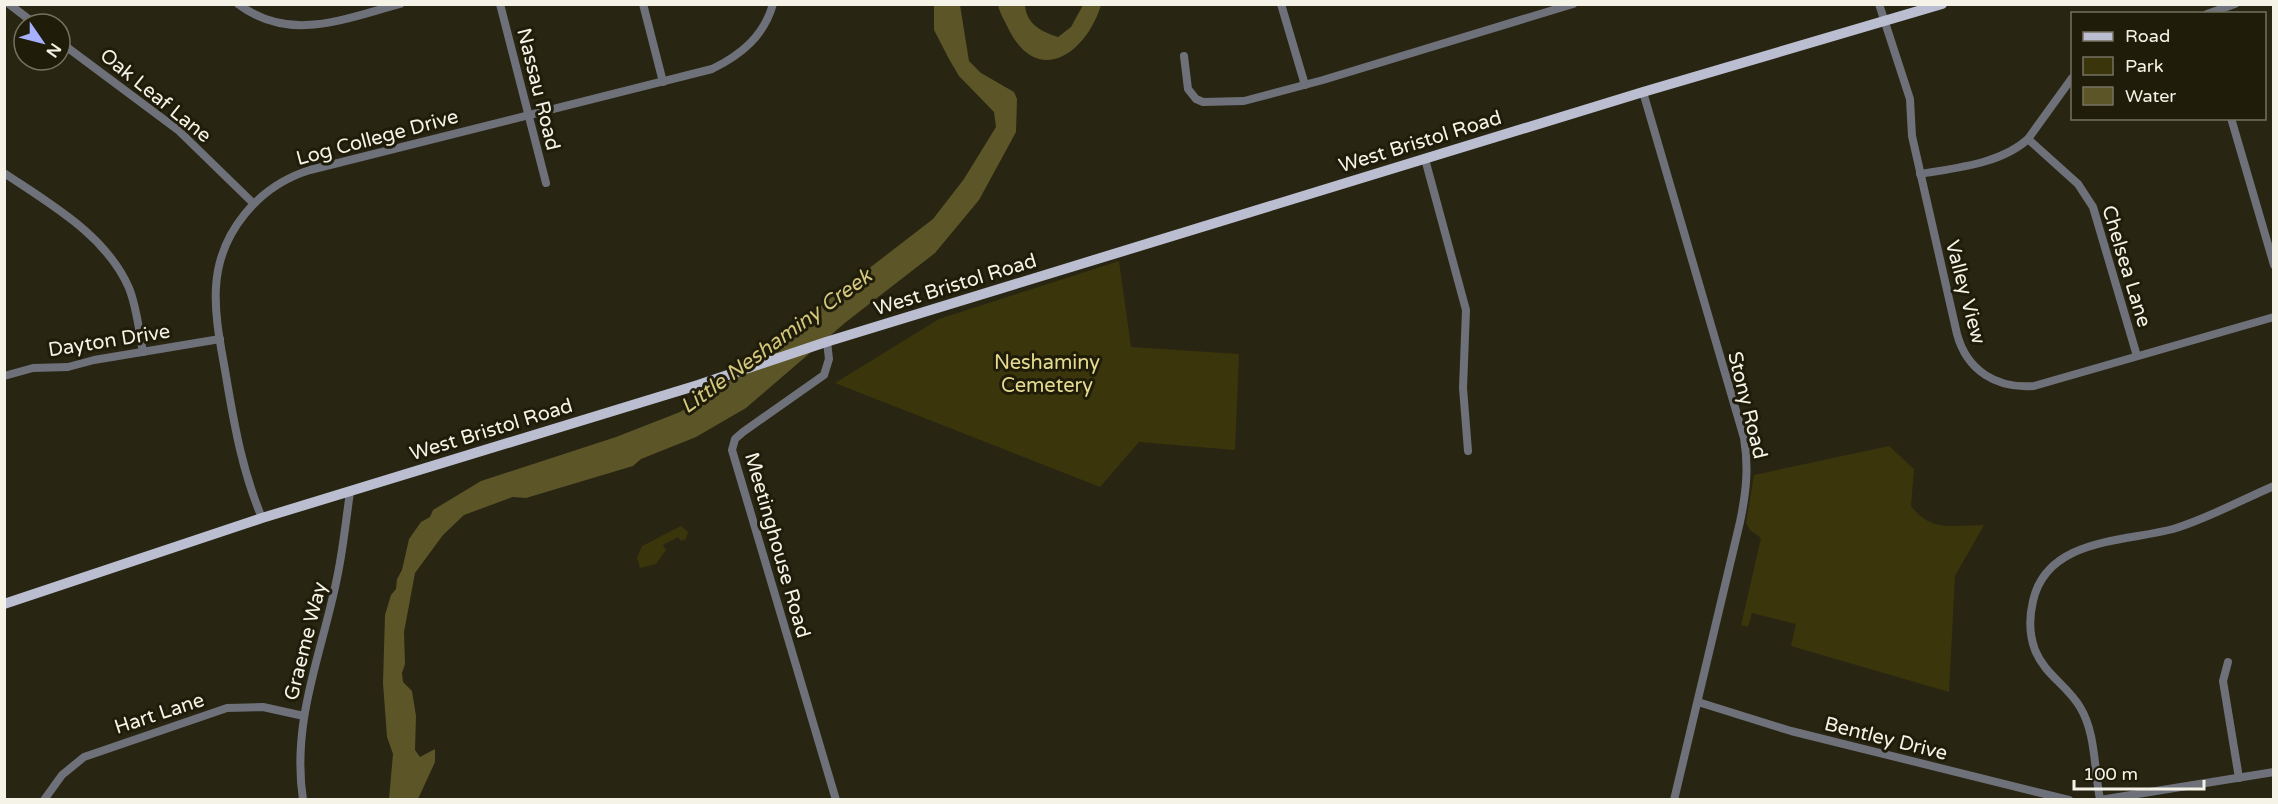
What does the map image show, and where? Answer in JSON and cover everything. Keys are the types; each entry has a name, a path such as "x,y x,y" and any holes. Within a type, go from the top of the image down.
{"main road":[{"name":"West Bristol Road","path":"4,604 262,518 698,385 827,342 1643,92 1942,4"}],"street":[{"path":"237,4 258,18 289,26 316,25 400,4"},
{"path":"357,4 359,15"},
{"name":"Nassau Road","path":"500,4 546,183"},
{"path":"643,4 663,82"},
{"name":"Log College Drive","path":"262,518 242,462 215,301 218,269 232,233 254,203 271,189 301,173 705,72 737,56 760,32 773,4"},
{"path":"1281,4 1305,85"},
{"path":"1184,56 1188,89 1196,99 1203,102 1244,101 1305,85 1573,4"},
{"name":"Valley View","path":"1880,4 1910,99 1912,136 1959,343 1978,370 1998,382 2020,387 2034,386 2274,317"},
{"path":"2213,12 2235,4"},
{"name":"Oak Leaf Lane","path":"72,51 178,130 254,203"},
{"path":"1920,174 2001,156 2013,151 2028,139 2071,81"},
{"name":"Stony Road","path":"1643,92 1744,438 1747,462 1746,492 1674,800"},
{"path":"2232,120 2274,265"},
{"name":"Chelsea Lane","path":"2028,139 2078,184 2093,207 2137,356"},
{"path":"1425,159 1466,310 1463,388 1468,452"},
{"path":"4,173 76,223 105,251 129,290 143,351"},
{"name":"Dayton Drive","path":"4,376 33,368 68,367 143,351 220,339"},
{"name":"Meetinghouse Road","path":"827,342 829,359 824,375 743,432 735,439 732,450 836,800"},
{"path":"2274,486 2174,529 2075,551 2057,562 2038,588 2031,614 2035,648 2045,669 2073,698 2085,715 2100,799 2274,772"},
{"name":"Graeme Way","path":"303,800 300,772 304,716 315,656 338,578 350,492"},
{"path":"2228,662 2223,681 2239,778"},
{"name":"Bentley Drive","path":"1698,702 1791,731 2068,800"},
{"name":"Hart Lane","path":"44,800 62,775 84,757 216,712 248,706 273,708 304,716"}],"green space":[{"name":"Neshaminy Cemetery","path":"1119,261 1131,347 1239,354 1235,450 1139,442 1100,487 835,383 939,319"},
{"path":"1889,446 1914,469 1911,506 1919,515 1944,526 1984,525 1955,576 1949,692 1791,646 1796,624 1752,613 1748,627 1741,625 1761,538 1750,530 1746,523 1754,475"},
{"path":"681,526 688,532 686,539 681,541 678,537 663,545 666,550 656,564 640,568 637,558 642,546"}],"water":[{"path":"934,5 960,5 969,61 981,73 1014,92 1017,99 1016,132 979,200 935,253 846,322 746,408 696,437 641,459 633,466 526,498 513,497 464,515 443,535 415,573 404,632 405,664 402,673 403,682 412,691 416,716 415,750 420,757 435,749 435,762 418,799 389,799 393,754 387,737 383,683 385,615 402,570 409,539 421,522 430,517 433,510 481,481 616,437 680,412 743,372 828,300 933,219 964,179 996,127 994,112 959,76 934,30"},
{"path":"998,5 1025,5 1028,17 1036,26 1058,37 1071,27 1083,5 1101,5 1085,37 1074,49 1061,57 1048,60 1034,57 1021,48 1009,30"}],"water label":[{"name":"Little Neshaminy Creek","path":"776,341"}]}
